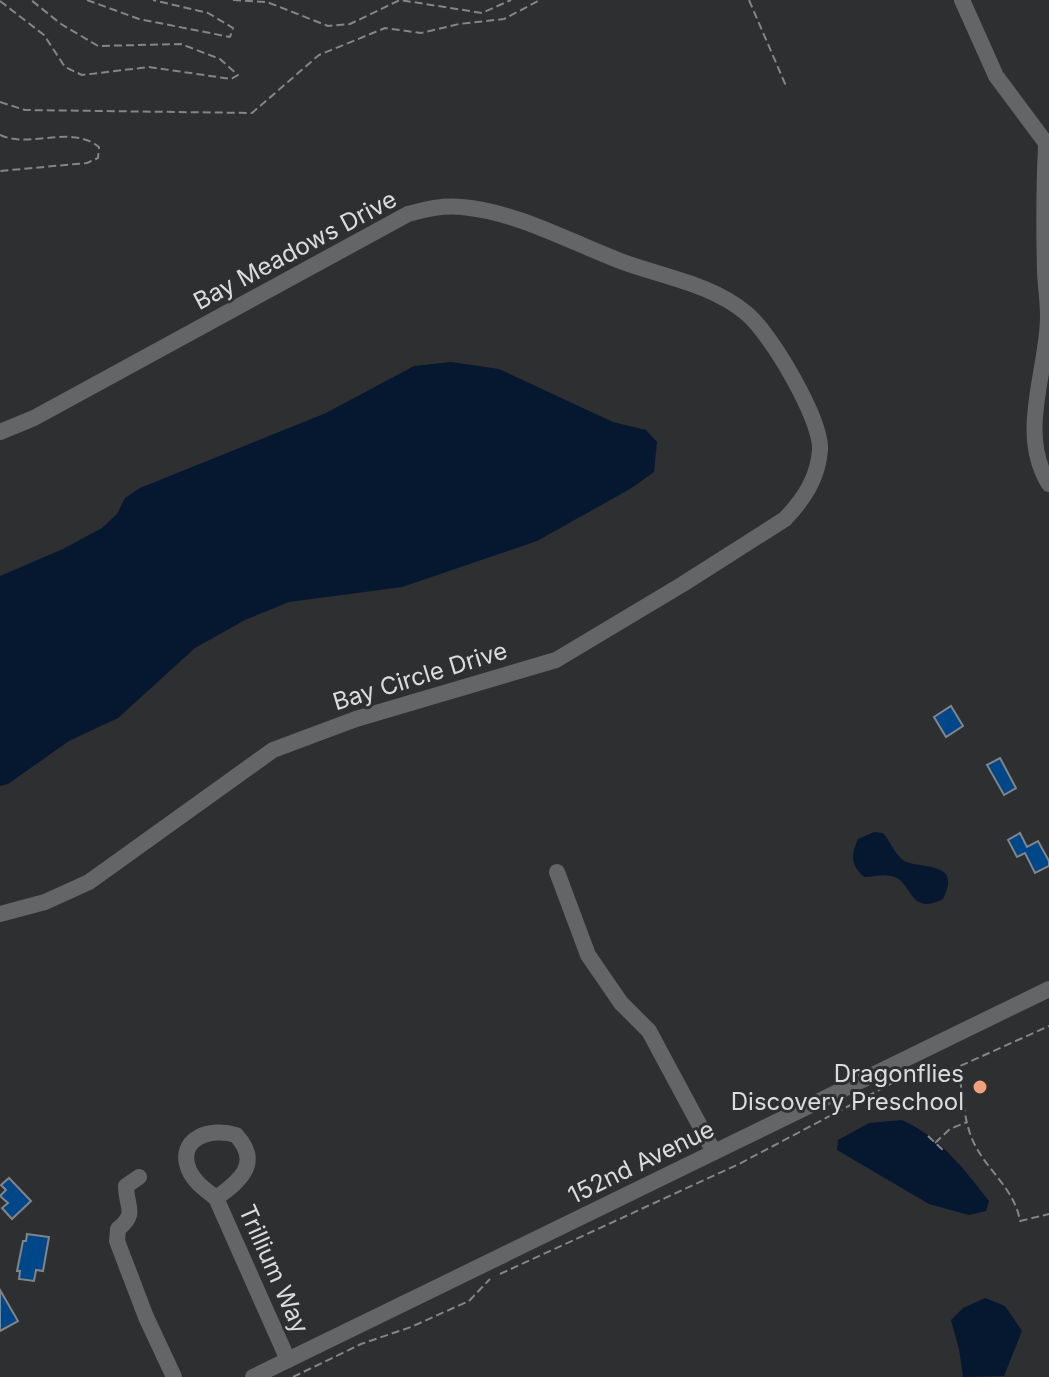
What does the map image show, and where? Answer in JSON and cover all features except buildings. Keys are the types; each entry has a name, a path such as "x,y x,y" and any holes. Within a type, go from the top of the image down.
{"street":[{"path":"962,0 996,76 1048,146 1045,246 1047,358 1035,403 1036,446 1041,471 1049,484"},
{"name":"Bay Meadows Drive","path":"0,432 48,410 408,214 431,207 464,207 518,220 625,263 717,294 746,312 783,357 818,432 820,449"},
{"name":"Bay Circle Drive","path":"0,914 45,902 89,882 273,750 356,719 556,660 594,639 785,519 804,499 820,449"},
{"path":"557,872 588,955 621,1003 649,1031 714,1152"},
{"name":"152nd Avenue","path":"253,1377 1049,989"},
{"path":"139,1177 126,1186 131,1213 128,1221 118,1229 117,1241 146,1317 174,1377"},
{"name":"Trillium Way","path":"216,1198 288,1360"}],"path":[{"path":"0,1 44,35 65,67 82,75 149,67 231,79 238,75 220,59 181,44 98,46 61,24 31,0"},
{"path":"87,0 139,19 230,37 233,28 208,13 153,0"},
{"path":"233,0 267,2 328,26 350,24 400,0 482,13 511,0"},
{"path":"0,102 25,110 252,113 319,55 385,28 421,33 459,24 504,19 540,0"},
{"path":"749,0 786,86"},
{"path":"0,135 11,140 68,136 89,139 99,147 98,158 87,163 0,171"},
{"path":"293,1377 361,1344 411,1327 469,1301 490,1279 739,1164 903,1078 949,1071 1049,1026"},
{"path":"958,1067 973,1142 994,1176 1015,1201 1020,1221 1047,1215"},
{"path":"935,1143 942,1134 967,1122"},
{"path":"928,1136 943,1150"}],"water":[{"path":"451,362 499,369 613,422 646,430 657,442 654,472 630,489 537,541 402,587 289,602 245,620 195,648 118,718 69,741 8,784 0,786 0,576 102,528 117,514 125,498 140,488 326,413 414,366"},
{"path":"874,832 883,833 903,860 943,872 948,877 948,886 943,899 923,904 898,879 888,875 864,877 854,863 854,850 858,839"},
{"path":"902,1120 940,1145 960,1166 989,1201 986,1211 969,1215 929,1204 837,1150 838,1140 869,1123"},
{"path":"985,1298 1005,1306 1022,1331 1004,1376 963,1377 951,1320 963,1308"}],"place":[{"name":"Dragonflies Discovery Preschool","path":"980,1087"}]}
